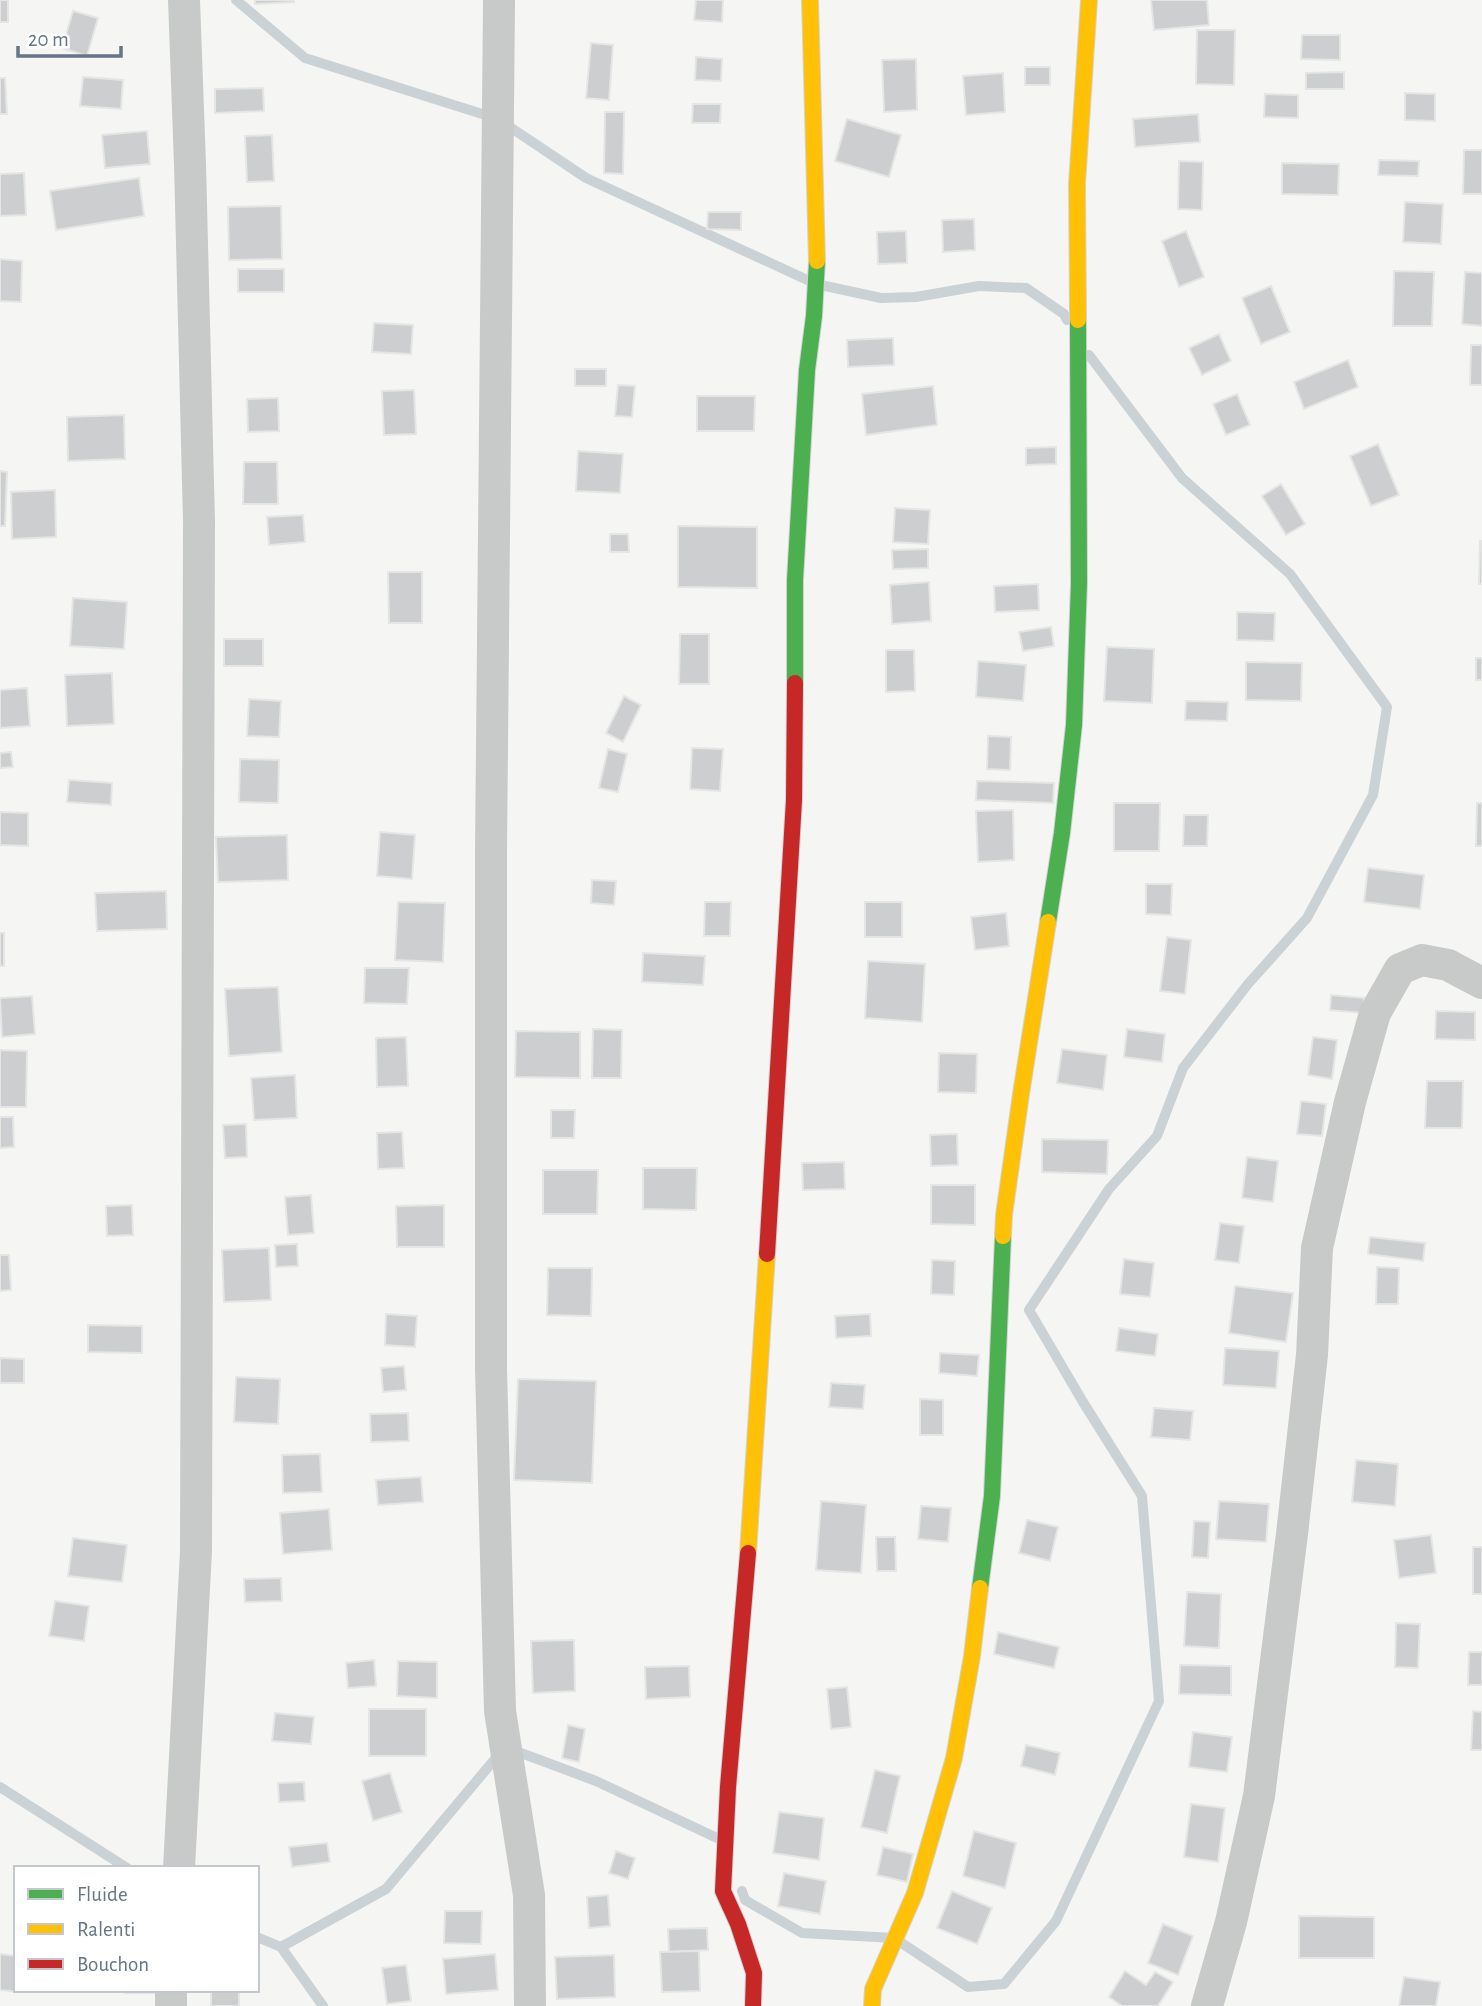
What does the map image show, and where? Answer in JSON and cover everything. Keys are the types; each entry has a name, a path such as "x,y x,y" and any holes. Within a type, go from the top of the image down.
{"street":[{"path":"179,1866 196,1550 199,522 184,0"},
{"path":"499,0 491,853 491,1368 500,1711 529,1895 530,2006"},
{"path":"753,2006 754,1973 738,1924 723,1891 728,1787 759,1397 794,800 795,580 807,370 818,249 810,0"},
{"path":"872,2006 873,1989 915,1892 954,1758 972,1657 992,1496 1004,1216 1062,833 1073,725 1079,583 1077,184 1089,0"},
{"path":"1206,2006 1231,1922 1259,1796 1312,1355 1317,1248 1350,1102 1375,1013 1400,969 1422,960 1448,965 1482,983"}],"building":[{"path":"0,0 8,0 8,22 0,22"},
{"path":"255,0 294,0 294,2 255,4"},
{"path":"696,0 723,0 722,22 694,20"},
{"path":"1151,0 1207,0 1209,25 1154,30"},
{"path":"73,11 98,18 87,56 62,48"},
{"path":"1197,30 1235,30 1234,85 1196,84"},
{"path":"1302,35 1340,35 1340,60 1301,59"},
{"path":"591,43 613,45 609,100 586,98"},
{"path":"696,57 722,59 721,81 695,80"},
{"path":"916,59 917,110 884,112 882,60"},
{"path":"1025,67 1050,67 1050,85 1025,85"},
{"path":"1344,72 1344,89 1306,89 1306,73"},
{"path":"1003,73 1005,112 966,115 963,76"},
{"path":"83,77 123,80 121,109 80,106"},
{"path":"0,78 5,78 7,114 0,114"},
{"path":"263,88 264,111 215,113 215,89"},
{"path":"1405,93 1435,94 1435,121 1405,120"},
{"path":"1265,94 1298,95 1298,118 1264,117"},
{"path":"693,104 721,104 720,123 692,123"},
{"path":"605,112 624,112 623,174 604,173"},
{"path":"1198,114 1200,142 1135,147 1133,119"},
{"path":"847,119 901,135 889,177 835,161"},
{"path":"147,131 150,164 105,168 102,135"},
{"path":"272,135 274,181 247,182 245,136"},
{"path":"1464,150 1482,150 1482,194 1463,194"},
{"path":"1379,160 1419,161 1418,176 1378,175"},
{"path":"1179,161 1203,162 1202,210 1178,209"},
{"path":"1282,163 1339,164 1338,195 1282,194"},
{"path":"24,173 26,215 0,216 0,174"},
{"path":"139,178 144,216 56,230 50,191"},
{"path":"1405,202 1443,204 1441,244 1403,242"},
{"path":"281,206 282,259 229,260 228,207"},
{"path":"708,212 741,212 741,230 707,229"},
{"path":"974,219 975,250 943,252 942,220"},
{"path":"906,231 907,263 878,264 877,232"},
{"path":"1186,231 1204,277 1179,287 1162,241"},
{"path":"0,259 22,261 21,302 0,301"},
{"path":"238,269 284,269 284,292 238,292"},
{"path":"1394,271 1434,272 1432,326 1393,326"},
{"path":"1465,272 1482,273 1482,326 1462,324"},
{"path":"1271,286 1290,332 1261,344 1242,298"},
{"path":"374,323 413,325 411,354 372,352"},
{"path":"1219,334 1231,361 1202,375 1189,348"},
{"path":"893,338 894,365 848,367 847,340"},
{"path":"1471,345 1482,345 1482,385 1470,385"},
{"path":"1348,360 1358,387 1304,409 1294,382"},
{"path":"575,369 606,369 606,386 575,386"},
{"path":"618,385 635,386 632,417 615,416"},
{"path":"933,386 937,425 866,435 862,394"},
{"path":"414,390 416,434 384,435 382,391"},
{"path":"1237,394 1250,425 1226,435 1213,404"},
{"path":"697,396 755,396 754,431 697,431"},
{"path":"278,398 279,431 248,432 247,399"},
{"path":"124,415 125,459 68,461 67,417"},
{"path":"1378,444 1399,495 1371,506 1350,456"},
{"path":"1056,447 1056,464 1026,465 1026,448"},
{"path":"578,451 623,454 620,493 576,491"},
{"path":"244,462 277,462 278,504 243,504"},
{"path":"0,471 7,472 5,526 0,526"},
{"path":"1281,484 1305,524 1286,535 1262,496"},
{"path":"55,490 56,537 12,539 11,492"},
{"path":"895,508 930,510 928,544 893,542"},
{"path":"303,515 305,542 269,545 267,517"},
{"path":"678,526 757,527 757,588 678,587"},
{"path":"610,534 628,534 629,552 610,552"},
{"path":"1482,541 1482,584 1479,584"},
{"path":"928,549 928,568 893,569 892,550"},
{"path":"388,572 422,572 422,623 389,623"},
{"path":"929,582 931,621 892,624 890,585"},
{"path":"1038,584 1039,610 995,612 994,586"},
{"path":"73,598 127,602 124,649 70,646"},
{"path":"1237,612 1275,613 1274,641 1237,640"},
{"path":"1051,627 1054,646 1023,651 1019,632"},
{"path":"680,634 709,634 709,684 679,684"},
{"path":"224,639 263,639 263,666 224,666"},
{"path":"1107,647 1154,649 1152,703 1104,701"},
{"path":"886,650 914,650 915,691 886,692"},
{"path":"1476,658 1482,658 1482,680 1476,680"},
{"path":"978,661 1026,665 1023,701 976,697"},
{"path":"1246,662 1302,663 1301,701 1246,700"},
{"path":"112,673 114,724 67,726 65,675"},
{"path":"27,688 30,726 0,728 0,690"},
{"path":"624,696 641,705 623,742 606,733"},
{"path":"249,699 281,701 279,737 247,736"},
{"path":"1186,701 1228,702 1227,721 1185,720"},
{"path":"988,736 1011,737 1010,770 987,769"},
{"path":"692,748 723,749 720,791 690,789"},
{"path":"608,749 627,754 618,792 599,788"},
{"path":"11,752 13,767 0,768 0,753"},
{"path":"240,759 279,760 278,803 239,802"},
{"path":"69,780 112,783 111,805 67,802"},
{"path":"977,781 1054,783 1053,803 976,800"},
{"path":"1114,803 1160,803 1159,851 1114,851"},
{"path":"1477,803 1482,803 1482,846 1476,846"},
{"path":"1013,810 1014,860 978,862 976,811"},
{"path":"0,812 28,813 28,846 0,845"},
{"path":"1184,815 1208,815 1207,846 1183,846"},
{"path":"380,832 415,835 412,879 377,876"},
{"path":"287,835 288,880 218,882 216,837"},
{"path":"1368,868 1424,875 1420,909 1364,902"},
{"path":"592,880 616,881 614,905 591,903"},
{"path":"1146,884 1172,884 1171,915 1146,914"},
{"path":"166,891 167,929 97,931 95,893"},
{"path":"398,902 445,903 443,962 395,960"},
{"path":"705,902 731,902 730,936 704,936"},
{"path":"865,902 902,902 902,937 865,937"},
{"path":"1006,913 1009,946 975,950 971,917"},
{"path":"0,933 4,933 4,966 0,966"},
{"path":"1167,937 1191,940 1185,994 1160,991"},
{"path":"643,953 705,956 703,985 642,982"},
{"path":"868,961 925,964 922,1022 865,1018"},
{"path":"365,968 409,968 407,1004 364,1003"},
{"path":"278,987 282,1052 229,1056 225,989"},
{"path":"1331,995 1364,998 1363,1013 1330,1010"},
{"path":"32,996 35,1034 2,1037 0,998"},
{"path":"1436,1011 1475,1012 1475,1040 1435,1039"},
{"path":"593,1029 622,1030 621,1078 592,1078"},
{"path":"1127,1029 1165,1034 1162,1062 1124,1057"},
{"path":"516,1031 580,1032 580,1078 515,1077"},
{"path":"406,1037 408,1086 377,1087 376,1038"},
{"path":"1313,1037 1337,1040 1332,1079 1308,1075"},
{"path":"1062,1049 1107,1055 1103,1090 1057,1083"},
{"path":"0,1050 27,1051 26,1107 0,1107"},
{"path":"939,1053 977,1054 976,1093 938,1092"},
{"path":"295,1075 297,1118 254,1120 251,1078"},
{"path":"1427,1081 1463,1081 1462,1128 1425,1128"},
{"path":"1301,1101 1326,1104 1322,1136 1297,1134"},
{"path":"551,1110 575,1110 574,1138 551,1138"},
{"path":"0,1117 13,1117 14,1147 0,1148"},
{"path":"246,1124 247,1157 225,1158 223,1125"},
{"path":"402,1132 404,1168 378,1169 377,1133"},
{"path":"957,1134 958,1165 931,1166 930,1135"},
{"path":"1042,1139 1108,1140 1107,1174 1042,1172"},
{"path":"1247,1157 1278,1161 1273,1202 1242,1198"},
{"path":"844,1162 845,1189 803,1190 802,1163"},
{"path":"643,1168 697,1168 696,1210 643,1209"},
{"path":"543,1170 598,1170 597,1214 543,1214"},
{"path":"931,1185 975,1185 975,1225 931,1224"},
{"path":"311,1195 314,1233 288,1235 285,1197"},
{"path":"132,1205 133,1235 107,1236 106,1206"},
{"path":"444,1205 444,1247 397,1247 396,1206"},
{"path":"1220,1223 1244,1226 1239,1263 1215,1260"},
{"path":"1370,1237 1425,1243 1423,1261 1368,1254"},
{"path":"297,1244 298,1266 276,1267 275,1245"},
{"path":"269,1248 271,1300 224,1302 222,1250"},
{"path":"0,1255 9,1255 11,1290 0,1291"},
{"path":"1124,1259 1154,1263 1150,1297 1120,1294"},
{"path":"932,1260 955,1261 954,1295 931,1294"},
{"path":"1377,1267 1399,1268 1398,1304 1376,1304"},
{"path":"548,1268 592,1268 591,1316 547,1315"},
{"path":"1235,1286 1293,1293 1286,1342 1229,1333"},
{"path":"386,1314 417,1316 415,1347 385,1345"},
{"path":"870,1314 871,1336 836,1338 835,1316"},
{"path":"88,1325 142,1326 142,1353 88,1352"},
{"path":"1119,1328 1158,1334 1155,1356 1116,1351"},
{"path":"1225,1348 1279,1351 1276,1388 1223,1385"},
{"path":"940,1353 979,1355 977,1376 939,1373"},
{"path":"0,1358 24,1359 24,1383 0,1383"},
{"path":"404,1366 406,1390 383,1392 381,1368"},
{"path":"236,1377 280,1379 278,1424 234,1422"},
{"path":"518,1379 596,1381 592,1483 514,1480"},
{"path":"831,1383 865,1385 863,1409 829,1407"},
{"path":"920,1399 943,1400 943,1435 920,1435"},
{"path":"1154,1408 1193,1411 1190,1440 1151,1437"},
{"path":"408,1413 409,1441 371,1442 370,1414"},
{"path":"320,1454 322,1492 283,1493 282,1455"},
{"path":"1356,1460 1398,1464 1395,1506 1352,1502"},
{"path":"421,1477 423,1502 378,1505 376,1480"},
{"path":"821,1501 866,1505 861,1573 816,1570"},
{"path":"1219,1501 1269,1504 1266,1542 1216,1539"},
{"path":"921,1506 951,1508 948,1542 918,1539"},
{"path":"329,1509 332,1550 283,1554 280,1513"},
{"path":"1027,1520 1058,1527 1050,1561 1019,1553"},
{"path":"1194,1521 1210,1522 1208,1558 1192,1557"},
{"path":"1431,1535 1436,1573 1399,1578 1394,1540"},
{"path":"876,1537 895,1537 896,1571 877,1571"},
{"path":"73,1538 127,1545 122,1582 68,1576"},
{"path":"1473,1547 1482,1547 1482,1594 1473,1594"},
{"path":"281,1578 282,1601 245,1602 244,1579"},
{"path":"1187,1592 1221,1594 1219,1648 1184,1646"},
{"path":"55,1601 89,1606 84,1641 49,1636"},
{"path":"1396,1623 1420,1624 1418,1668 1395,1667"},
{"path":"998,1632 1059,1647 1054,1668 994,1654"},
{"path":"574,1640 575,1691 533,1693 531,1641"},
{"path":"1469,1652 1482,1652 1482,1685 1468,1685"},
{"path":"374,1660 376,1686 348,1688 346,1663"},
{"path":"398,1661 437,1662 437,1698 397,1696"},
{"path":"1180,1665 1231,1666 1231,1695 1179,1694"},
{"path":"689,1666 690,1697 646,1699 645,1667"},
{"path":"847,1687 851,1727 831,1729 827,1689"},
{"path":"369,1709 426,1709 426,1756 369,1756"},
{"path":"1473,1711 1482,1712 1482,1750 1471,1750"},
{"path":"275,1713 314,1717 311,1744 272,1741"},
{"path":"568,1725 585,1729 579,1762 562,1758"},
{"path":"1193,1732 1232,1737 1227,1772 1189,1767"},
{"path":"1026,1745 1060,1753 1055,1775 1021,1766"},
{"path":"875,1770 900,1776 887,1833 861,1827"},
{"path":"390,1773 402,1812 373,1821 362,1781"},
{"path":"304,1782 305,1801 279,1802 278,1783"},
{"path":"1191,1804 1225,1808 1218,1862 1184,1857"},
{"path":"779,1812 824,1818 819,1860 773,1853"},
{"path":"974,1831 1016,1843 1005,1888 963,1876"},
{"path":"327,1843 330,1862 292,1867 289,1847"},
{"path":"883,1847 913,1854 907,1882 877,1875"},
{"path":"616,1851 635,1858 628,1879 609,1873"},
{"path":"784,1873 826,1881 820,1914 778,1906"},
{"path":"952,1891 992,1908 977,1944 937,1928"},
{"path":"608,1895 610,1926 589,1928 587,1897"},
{"path":"445,1911 482,1911 481,1944 444,1943"},
{"path":"1299,1916 1374,1917 1374,1958 1299,1958"},
{"path":"1163,1924 1193,1936 1178,1975 1148,1963"},
{"path":"707,1928 708,1950 669,1952 668,1929"},
{"path":"699,1951 700,1991 662,1992 660,1952"},
{"path":"0,1954 14,1956 14,1991 0,1990"},
{"path":"495,1954 498,1990 446,1994 443,1959"},
{"path":"614,1955 615,1997 557,1999 555,1957"},
{"path":"406,1965 411,2001 387,2004 382,1968"},
{"path":"1125,1971 1146,1985 1155,1972 1173,1982 1158,2006 1122,2006 1109,1997"},
{"path":"1404,1977 1440,1982 1436,2006 1399,2006"},
{"path":"125,1992 158,1992 158,1993"},
{"path":"211,1992 239,1992 239,2006 211,2006"}],"waterway":[{"path":"236,0 305,58 498,119 586,178 816,284 881,298 916,297 979,286 1026,288 1064,314 1067,320"},
{"path":"742,1891 745,1900 802,1933 894,1938 968,1987 1004,1984 1056,1921 1159,1701 1142,1496 1029,1310 1109,1189 1157,1136 1183,1068 1248,984 1307,918 1373,795 1387,707 1290,574 1182,478 1089,355"},
{"path":"281,1947 386,1889 505,1747 596,1781 717,1838"},
{"path":"0,1787 124,1866"},
{"path":"259,1938 281,1947 323,2006"}],"traffic: fast":[{"path":"795,683 795,580 807,370 817,261"},
{"path":"1048,922 1062,833 1074,725 1079,583 1078,320"},
{"path":"980,1588 992,1496 1003,1236"}],"traffic: slow":[{"path":"810,0 817,261"},
{"path":"1078,320 1077,184 1089,0"},
{"path":"1003,1236 1021,1094 1048,922"},
{"path":"748,1553 767,1254"},
{"path":"872,2006 873,1989 915,1893 954,1758 972,1656 980,1588"}],"traffic: jam":[{"path":"767,1254 794,800 795,683"},
{"path":"748,1553 728,1787 723,1891 738,1924 754,1973 753,2006"}]}
